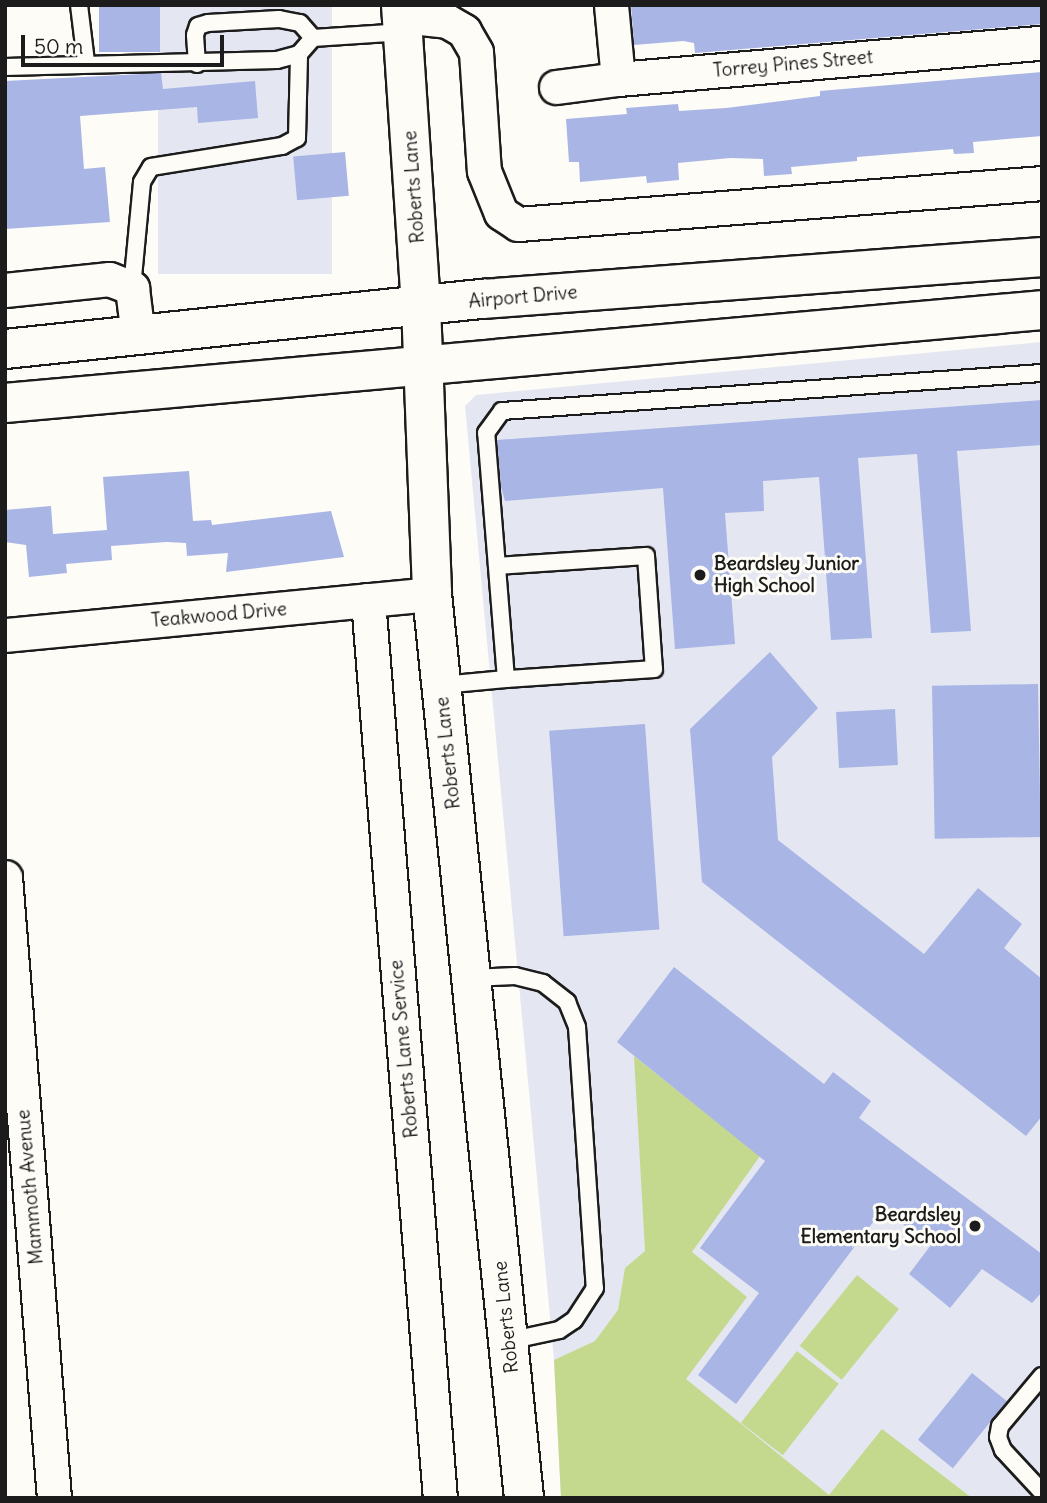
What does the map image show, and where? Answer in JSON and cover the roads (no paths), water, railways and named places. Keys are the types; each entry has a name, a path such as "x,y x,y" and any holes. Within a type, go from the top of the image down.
{"main road":[{"name":"Roberts Lane","path":"402,18 421,305 432,594 524,1498"},
{"name":"Airport Drive","path":"5,349 421,305 1042,257"},
{"path":"5,403 423,363 1042,310"}],"street":[{"path":"611,5 618,79"},
{"path":"402,18 447,20 464,32 477,52 484,171 501,213 518,224 1042,183"},
{"name":"Torrey Pines Street","path":"556,87 618,79 1042,43"},
{"path":"5,290 109,279 132,288 138,335"},
{"name":"Teakwood Drive","path":"5,635 432,594"},
{"name":"Roberts Lane Service","path":"368,600 440,1498"},
{"name":"Mammoth Avenue","path":"5,877 54,1498"}],"lane":[{"path":"79,5 86,62"},
{"path":"132,288 142,182 151,167 282,146 297,138 299,54 313,38 402,18"},
{"path":"197,64 195,35 198,26 208,23 279,19 300,23 313,38"},
{"path":"5,67 86,62 197,64 299,54"},
{"path":"506,679 486,433 502,411 1042,373"},
{"path":"442,685 654,669 646,556 497,566"},
{"path":"471,978 514,976 543,983 567,1002 578,1027 595,1288 574,1320 559,1330 508,1341"},
{"path":"1042,1376 1000,1426 998,1437 1003,1450 1042,1492"}],"place":[{"name":"Beardsley Junior High School","path":"700,575"},
{"name":"Beardsley Elementary School","path":"975,1226"}]}
